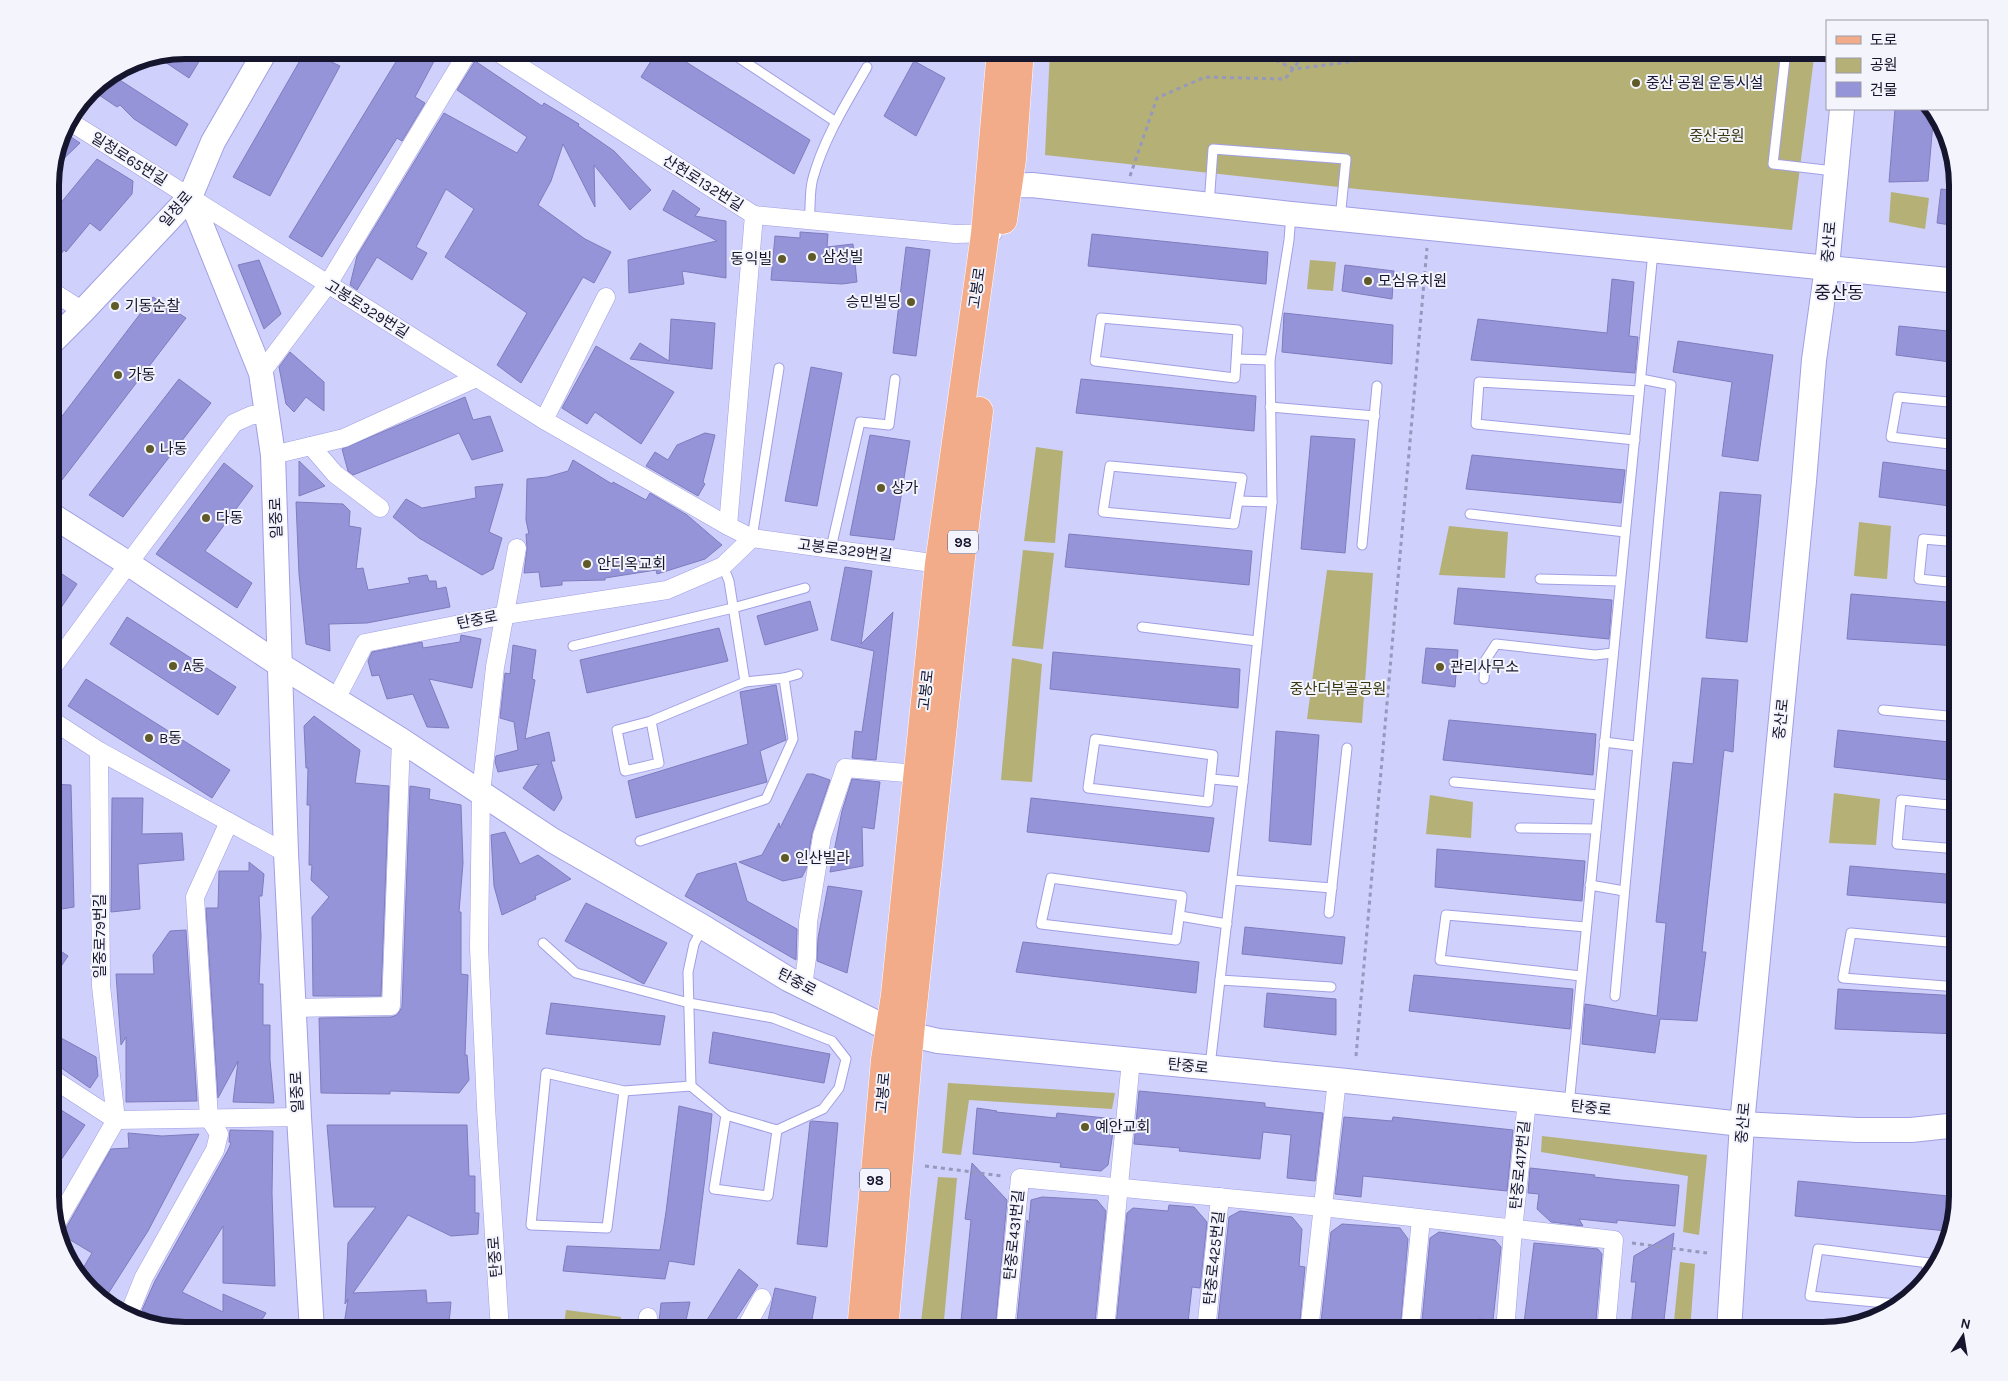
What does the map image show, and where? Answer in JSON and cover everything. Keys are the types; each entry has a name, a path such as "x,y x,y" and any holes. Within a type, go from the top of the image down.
{"main road":[{"name":"일청로","path":"59,335 190,197 213,142 261,59"},
{"name":"고봉로","path":"862,1322 885,1060 900,1032 960,566 998,186 1001,59"},
{"name":"고봉로","path":"998,186 1012,159 1019,59"},
{"name":"중산로","path":"1730,1322 1742,1124 1814,360 1827,267 1842,110"},
{"path":"998,186 1032,185 1291,214 1949,280"},
{"name":"일중로","path":"190,197 261,373 273,455 286,853 298,1117 311,1322"},
{"name":"고봉로","path":"884,1322 900,1032 918,774 939,564 993,233"},
{"name":"탄중로","path":"59,520 280,665 401,740 552,840 703,926 803,986 900,1032 938,1041 1337,1080 1742,1124 1856,1130 1911,1130 1949,1125"}],"street":[{"path":"261,373 328,284 463,59"},
{"name":"산현로132번길","path":"508,59 754,215 955,234 993,233"},
{"name":"일청로65번길","path":"75,124 190,197"},
{"name":"고봉로329번길","path":"190,197 544,420 752,538 939,564"},
{"path":"728,526 754,215"},
{"path":"59,296 84,311"},
{"path":"544,420 606,297"},
{"path":"273,455 344,438 476,378"},
{"path":"59,659 234,424 252,415 267,415"},
{"path":"311,446 335,474 380,508"},
{"path":"517,548 505,614 667,590 723,566 752,538"},
{"name":"탄중로","path":"336,699 365,642 505,614 495,667 481,793 479,947 486,1107 499,1322"},
{"path":"59,725 99,751 286,853"},
{"path":"293,1008 390,1006 401,740"},
{"name":"일중로79번길","path":"99,751 101,986 116,1120"},
{"path":"803,986 808,958 808,922 822,836 845,768 918,774"},
{"path":"131,1310 144,1277 216,1150 218,1134 209,1118 195,897 229,822"},
{"path":"1106,1322 1131,1060"},
{"path":"1310,1322 1337,1080"},
{"path":"59,1083 116,1120 298,1117"},
{"name":"탄중로417번길","path":"1506,1322 1513,1230 1527,1101"},
{"path":"60,1216 116,1120"},
{"name":"탄중로431번길","path":"1006,1322 1020,1178 1220,1197"},
{"name":"탄중로425번길","path":"1207,1322 1220,1197 1421,1219"},
{"path":"1411,1322 1421,1219"},
{"name":"탄중로417번길","path":"1421,1219 1614,1240"},
{"path":"1607,1322 1614,1240"},
{"path":"749,1322 762,1298"}],"lane":[{"path":"741,59 836,122"},
{"path":"1785,59 1772,164 1836,172"},
{"path":"809,220 812,180 836,122 868,67"},
{"path":"1209,205 1213,149 1346,159 1340,219"},
{"path":"1210,1068 1243,782 1272,502 1270,360 1289,240 1291,214"},
{"path":"1569,1106 1653,250"},
{"path":"1101,318 1238,330 1237,359 1235,378 1095,361 1101,318"},
{"path":"1237,359 1270,360"},
{"path":"752,538 779,368"},
{"path":"831,548 860,422 889,425 894,379"},
{"path":"1615,996 1636,746 1671,385 1640,379"},
{"path":"1634,440 1476,424 1478,382 1639,391"},
{"path":"1362,545 1377,386"},
{"path":"1949,402 1898,397 1891,437 1949,444"},
{"path":"1270,407 1375,416"},
{"path":"1110,466 1242,478 1239,501 1234,524 1103,512 1110,466"},
{"path":"1239,501 1272,502"},
{"path":"1470,514 1625,532"},
{"path":"1949,541 1923,539 1919,579 1949,583"},
{"path":"723,566 729,580 745,682"},
{"path":"1540,578 1620,581"},
{"path":"573,646 733,608 805,588"},
{"path":"1142,627 1257,640"},
{"path":"1484,679 1485,661 1496,644 1595,655 1613,653"},
{"path":"651,721 659,763 625,771 617,730 651,721 745,682 784,678 798,674"},
{"path":"640,841 766,799 793,739 784,678"},
{"path":"1882,710 1949,716"},
{"path":"1095,739 1213,755 1212,779 1208,802 1088,788 1095,739"},
{"path":"1604,742 1636,746"},
{"path":"1329,914 1347,748"},
{"path":"1212,779 1243,782"},
{"path":"1454,782 1599,795"},
{"path":"1949,805 1901,800 1897,844 1949,848"},
{"path":"1520,828 1596,829"},
{"path":"1051,878 1182,896 1180,916 1176,940 1041,924 1051,878"},
{"path":"1232,880 1332,888"},
{"path":"1590,885 1624,891"},
{"path":"1581,976 1440,960 1446,915 1586,928"},
{"path":"1180,916 1227,924"},
{"path":"691,1086 688,972 694,944 703,926"},
{"path":"1949,942 1851,934 1843,978 1949,986"},
{"path":"543,943 576,973 689,1003 772,1018 832,1041 846,1059 839,1088 823,1109 777,1130 726,1115 691,1086 624,1091 546,1073 531,1225 608,1228 624,1091"},
{"path":"1220,980 1330,987"},
{"path":"726,1115 714,1189 768,1196 777,1130"},
{"path":"1889,1303 1810,1296 1818,1249 1928,1263 1928,1267"}],"path":[{"path":"1273,59 1294,69 1371,59"},
{"path":"1130,178 1158,98 1205,77 1285,79 1301,59"},
{"path":"1356,1056 1428,245"},
{"path":"925,1166 1020,1178"},
{"path":"1614,1240 1707,1252"}],"green space":[{"name":"중산공원","path":"1050,59 1814,59 1792,230 1357,189 1045,155"},
{"path":"1891,192 1929,198 1925,229 1889,222"},
{"path":"1310,260 1336,262 1333,291 1307,289"},
{"path":"1036,447 1063,451 1055,543 1024,541"},
{"path":"1859,522 1891,526 1887,579 1854,576"},
{"path":"1449,526 1508,532 1505,578 1439,575"},
{"path":"1023,550 1054,553 1043,649 1012,646"},
{"name":"중산더부골공원","path":"1327,570 1373,573 1362,723 1307,719"},
{"path":"1012,658 1042,664 1032,782 1001,780"},
{"path":"1834,793 1880,799 1876,845 1829,843"},
{"path":"1430,795 1473,802 1471,838 1426,834"},
{"path":"948,1083 1115,1093 1112,1109 969,1100 961,1155 942,1153"},
{"path":"1542,1136 1707,1155 1699,1235 1683,1232 1688,1176 1541,1152"},
{"path":"938,1177 957,1178 944,1322 921,1322"},
{"path":"1680,1262 1695,1264 1691,1322 1674,1322"},
{"path":"566,1310 621,1317 621,1322 564,1322"}],"building":[{"path":"201,59 189,78 163,61"},
{"path":"301,59 325,59 340,66 270,196 233,177"},
{"path":"395,59 435,59 415,97 425,103 402,141 397,138 322,257 289,237 397,60"},
{"path":"652,59 681,59 810,140 794,174 641,77"},
{"path":"475,61 542,106 544,103 579,124 578,126 614,151 651,190 630,210 594,165 595,207 563,144 551,181 538,205 585,239 611,252 594,283 583,277 521,383 497,365 527,313 445,257 474,209 446,189 416,247 427,253 412,280 377,257 357,290 350,285 357,256 444,113 517,153 527,137 457,90"},
{"path":"914,61 945,78 916,136 884,116"},
{"path":"118,79 188,124 176,146 134,119 120,105 117,107 98,94"},
{"path":"1895,110 1924,110 1933,124 1928,181 1889,182"},
{"path":"69,136 80,143 61,161"},
{"path":"97,159 133,181 132,194 100,231 90,223 66,252 64,250 59,257 59,205"},
{"path":"1941,189 1949,190 1949,225 1937,223"},
{"path":"673,190 700,209 695,216 726,221 726,278 682,271 684,284 629,293 628,260 717,241 663,210"},
{"path":"800,232 828,234 827,247 853,244 857,282 842,284 771,280 775,236 800,238"},
{"path":"1092,234 1268,252 1266,284 1088,266"},
{"name":"승민빌딩","path":"906,247 930,250 916,356 893,353"},
{"path":"259,260 281,314 264,329 238,265"},
{"name":"모심유치원","path":"1345,265 1394,271 1392,299 1342,291"},
{"path":"1612,279 1634,282 1629,336 1638,337 1635,373 1471,360 1478,319 1607,333"},
{"name":"가동","path":"153,297 186,318 62,480 59,478 59,420"},
{"path":"1284,313 1393,325 1392,364 1282,352"},
{"path":"671,319 715,323 712,369 630,359 640,343 669,361"},
{"path":"1899,326 1949,331 1949,362 1896,355"},
{"path":"1678,341 1773,355 1758,461 1722,456 1732,382 1673,372"},
{"path":"596,346 674,392 641,444 595,412 587,424 562,408"},
{"path":"290,352 324,382 324,411 306,397 294,412 286,404 279,367"},
{"path":"811,367 842,373 817,506 785,501"},
{"name":"나동","path":"179,379 211,403 123,517 89,495"},
{"path":"1081,379 1256,396 1254,431 1076,413"},
{"path":"465,397 473,420 490,416 503,451 472,460 459,433 353,475 348,471 342,449"},
{"path":"705,433 715,435 703,482 705,484 698,496 646,466 655,452 668,460 677,445"},
{"name":"상가","path":"870,435 910,441 894,540 850,535"},
{"path":"1311,436 1355,439 1345,553 1301,549"},
{"path":"1472,455 1625,470 1621,503 1466,489"},
{"path":"573,460 612,484 613,482 646,500 650,493 687,515 722,545 705,559 657,574 656,570 605,578 605,580 562,581 562,585 541,587 539,572 524,573 527,549 526,534 529,534 526,520 527,479 547,477 568,471"},
{"path":"299,461 325,486 299,496"},
{"path":"1883,462 1949,471 1949,506 1879,497"},
{"name":"다동","path":"224,463 253,486 205,551 252,583 237,608 156,554"},
{"path":"503,484 489,532 502,538 493,569 482,575 419,538 393,517 406,499 422,508 476,498 475,487"},
{"path":"1720,492 1761,495 1747,642 1706,638"},
{"path":"296,502 343,504 350,511 349,526 361,528 356,569 363,568 368,590 410,583 408,578 427,575 429,581 436,581 437,589 446,587 450,607 367,623 329,624 330,651 306,644 299,574"},
{"path":"1069,534 1252,551 1249,585 1065,567"},
{"path":"845,567 872,571 861,644 893,612 876,760 852,758 855,731 862,732 874,651 831,640"},
{"path":"59,572 77,584 59,611"},
{"path":"1458,588 1612,600 1609,639 1454,624"},
{"path":"1851,594 1949,602 1949,645 1847,639"},
{"path":"810,601 818,630 765,645 757,616"},
{"name":"A동","path":"127,617 236,687 218,715 110,644"},
{"path":"719,628 728,661 587,693 580,660"},
{"path":"461,635 481,639 472,688 429,679 449,728 427,727 413,694 387,699 379,675 372,676 368,661 372,652 422,642 423,648 460,642"},
{"path":"513,645 536,650 532,679 535,680 525,739 549,732 555,761 551,761 562,798 554,811 523,788 539,764 498,772 495,762 496,756 518,750 514,722 500,718 505,673 510,674"},
{"name":"관리사무소","path":"1426,648 1458,650 1455,687 1422,683"},
{"path":"1053,652 1240,669 1238,708 1050,689"},
{"path":"1702,678 1738,680 1733,752 1724,750 1702,952 1706,952 1697,1021 1660,1019 1655,1053 1582,1044 1585,1004 1657,1016 1666,923 1656,922 1673,762 1693,764"},
{"name":"B동","path":"86,679 230,770 212,798 68,706"},
{"path":"776,685 786,740 760,751 767,782 636,818 628,781 748,744 740,692"},
{"path":"314,716 360,750 355,783 389,786 381,996 313,996 312,917 329,897 311,880 312,865 309,865 310,805 307,805 308,768 306,768 304,726"},
{"path":"1449,720 1596,734 1593,775 1443,760"},
{"path":"1838,730 1949,742 1949,780 1834,767"},
{"path":"1276,731 1319,735 1311,845 1269,841"},
{"path":"807,774 813,774 830,780 812,833 806,869 802,877 783,881 739,862 762,855 779,823 780,828"},
{"path":"852,779 880,782 874,829 862,827 863,866 830,872 842,811"},
{"path":"59,784 71,785 74,907 59,910"},
{"path":"410,786 430,789 429,799 461,805 463,863 459,912 461,912 461,974 468,975 465,1055 467,1055 469,1080 459,1093 390,1091 390,1094 321,1093 319,1018 391,1017 397,1015 402,1007"},
{"path":"112,798 143,798 142,834 182,833 184,860 138,864 140,909 111,912"},
{"path":"1031,798 1214,818 1209,852 1027,832"},
{"path":"505,832 520,864 538,855 571,879 535,896 536,899 502,915 494,886 491,835"},
{"path":"1437,849 1585,861 1582,901 1435,887"},
{"path":"249,862 264,874 262,896 259,896 261,936 259,984 263,984 263,1025 270,1025 270,1060 274,1103 233,1102 238,1061 218,1098 206,908 218,908 219,871 249,871"},
{"path":"736,863 747,901 797,929 796,960 685,896 697,874"},
{"path":"1850,866 1949,874 1949,903 1847,895"},
{"path":"828,886 862,891 847,973 817,961 818,938"},
{"path":"586,903 667,943 644,984 565,941"},
{"path":"1245,927 1345,937 1342,964 1242,954"},
{"path":"186,930 197,1101 126,1102 126,1037 121,1045 116,974 154,974 153,955 170,931"},
{"path":"1023,942 1199,962 1196,993 1016,972"},
{"path":"59,950 68,956 59,970"},
{"path":"1414,975 1573,989 1570,1029 1409,1011"},
{"path":"1838,989 1949,995 1949,1034 1835,1029"},
{"path":"1267,993 1336,999 1336,1035 1264,1027"},
{"path":"551,1003 665,1016 660,1045 546,1034"},
{"path":"713,1032 830,1054 824,1083 709,1063"},
{"path":"59,1037 96,1057 98,1076 90,1088 59,1066"},
{"path":"1139,1091 1265,1103 1265,1107 1323,1113 1315,1181 1287,1178 1291,1135 1263,1132 1260,1159 1179,1151 1180,1148 1134,1144"},
{"path":"679,1106 712,1114 694,1265 669,1261 665,1279 563,1271 567,1246 660,1250"},
{"path":"977,1108 996,1112 1056,1118 1057,1113 1115,1119 1108,1165 1101,1171 1060,1167 1061,1163 973,1154"},
{"path":"59,1109 85,1125 59,1163"},
{"path":"1344,1117 1392,1121 1393,1117 1513,1130 1507,1191 1363,1176 1361,1197 1335,1194"},
{"path":"810,1122 838,1123 827,1247 797,1244"},
{"path":"327,1125 467,1125 469,1176 475,1176 475,1213 479,1213 478,1234 451,1236 408,1215 353,1293 426,1290 427,1303 451,1302 449,1322 344,1322 348,1299 345,1304 348,1243 376,1207 334,1207"},
{"path":"230,1130 273,1131 272,1193 275,1286 223,1283 223,1226 182,1292 223,1312 223,1294 266,1313 260,1322 185,1322 156,1319 142,1310 155,1281 228,1150 231,1143 229,1142"},
{"path":"128,1133 162,1136 199,1134 148,1231 107,1295 82,1269 92,1253 65,1237 64,1232 111,1149 129,1148"},
{"path":"972,1163 1007,1200 996,1322 961,1322 971,1220 965,1219"},
{"path":"1530,1168 1595,1175 1594,1177 1679,1185 1675,1226 1617,1220 1617,1223 1579,1219 1583,1226 1551,1222 1537,1209 1539,1194 1528,1193"},
{"path":"1798,1181 1949,1196 1945,1231 1795,1216"},
{"path":"1042,1197 1097,1200 1106,1211 1095,1322 1017,1322 1027,1220 1029,1223 1031,1200"},
{"path":"1169,1205 1194,1207 1207,1222 1200,1288 1192,1287 1188,1322 1116,1322 1127,1213 1133,1208 1168,1211"},
{"path":"1240,1211 1292,1217 1302,1229 1299,1266 1305,1267 1300,1322 1218,1322 1229,1217"},
{"path":"1342,1224 1400,1228 1408,1239 1401,1322 1321,1322 1331,1232"},
{"path":"1439,1232 1495,1240 1501,1247 1493,1320 1478,1319 1478,1322 1422,1322 1430,1238"},
{"path":"1674,1233 1664,1322 1631,1322 1636,1282 1631,1282 1634,1256"},
{"path":"1534,1243 1598,1249 1602,1254 1596,1322 1524,1322"},
{"path":"739,1269 758,1285 734,1322 706,1322"},
{"path":"775,1288 816,1297 812,1322 768,1322"},
{"path":"690,1302 686,1322 659,1322 661,1303"}],"place":[{"name":"중산 공원 운동시설","path":"1636,83"},
{"name":"삼성빌","path":"812,257"},
{"name":"동익빌","path":"782,259"},
{"name":"모심유치원","path":"1368,281"},
{"name":"승민빌딩","path":"911,302"},
{"name":"기동순찰","path":"115,306"},
{"name":"가동","path":"118,375"},
{"name":"나동","path":"150,449"},
{"name":"상가","path":"881,488"},
{"name":"다동","path":"206,518"},
{"name":"안디옥교회","path":"587,564"},
{"name":"A동","path":"173,666"},
{"name":"관리사무소","path":"1440,667"},
{"name":"B동","path":"149,738"},
{"name":"인산빌라","path":"785,858"},
{"name":"예안교회","path":"1085,1127"}],"district":[{"name":"중산동","path":"1839,293"}]}
